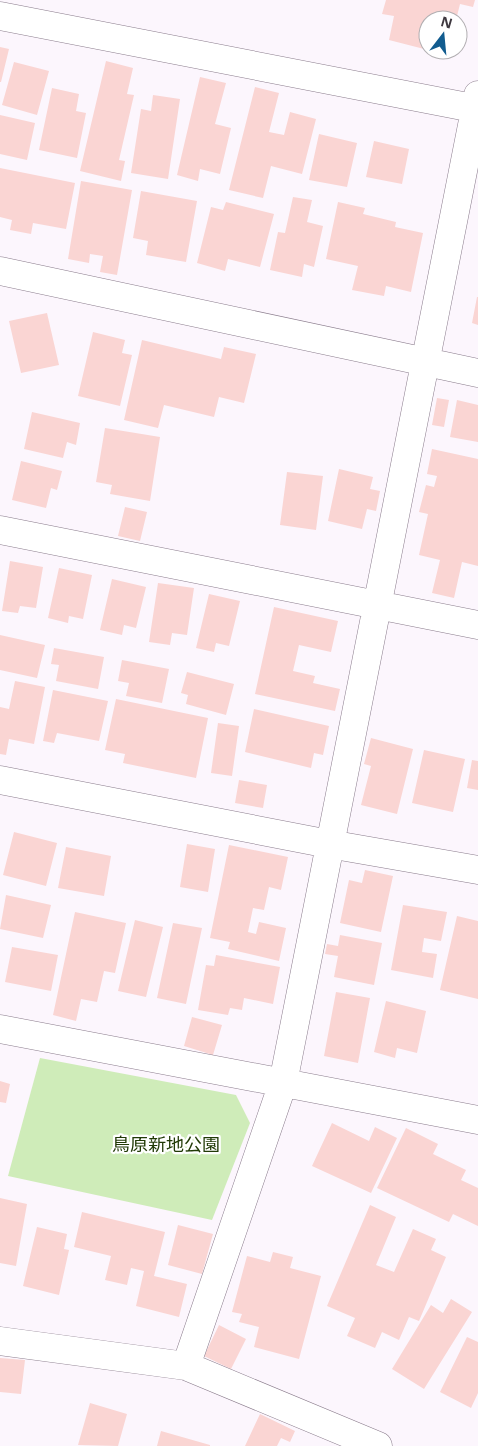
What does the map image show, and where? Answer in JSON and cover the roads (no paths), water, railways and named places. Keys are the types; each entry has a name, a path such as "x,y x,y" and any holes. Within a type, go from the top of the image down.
{"street":[{"path":"0,16 477,104 283,1082 186,1366"},
{"path":"0,271 478,373"},
{"path":"0,530 478,625"},
{"path":"0,780 329,844 478,870"},
{"path":"0,1029 478,1120"},
{"path":"0,1341 186,1366 378,1446"}],"park label":[{"name":"鳥原新地公園","path":"166,1145"}]}
